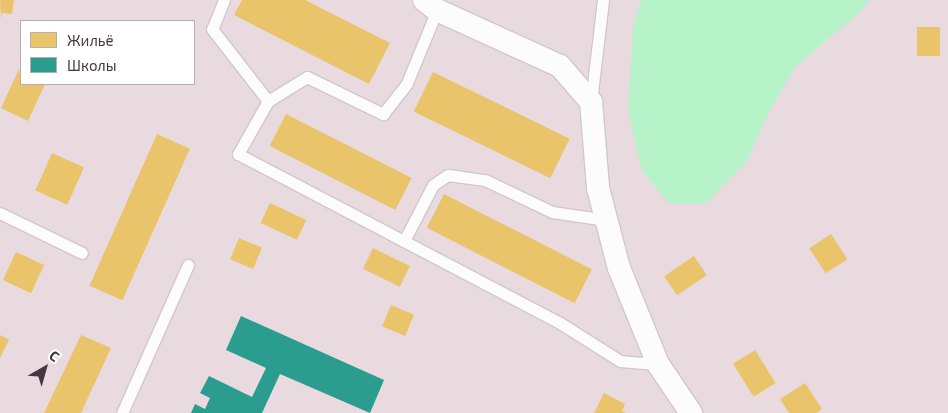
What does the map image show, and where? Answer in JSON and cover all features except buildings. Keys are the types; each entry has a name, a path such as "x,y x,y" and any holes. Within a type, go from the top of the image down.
{"street":[{"path":"430,5 560,66 591,102 598,188 619,268 658,364 691,413"}],"lane":[{"path":"224,0 212,29 268,101"},
{"path":"591,102 603,0"},
{"path":"430,5 407,83 383,114 307,78 268,101 238,154 560,323 620,361 658,364"},
{"path":"404,241 433,186 448,175 485,180 552,212 606,220"},
{"path":"0,213 82,253"},
{"path":"122,413 188,265"}],"shaded area":[{"path":"0,0 948,0 948,413 0,413"},
{"path":"641,0 869,0 859,13 796,66 770,110 747,161 706,203 669,203 642,171 628,111 633,27"}]}
